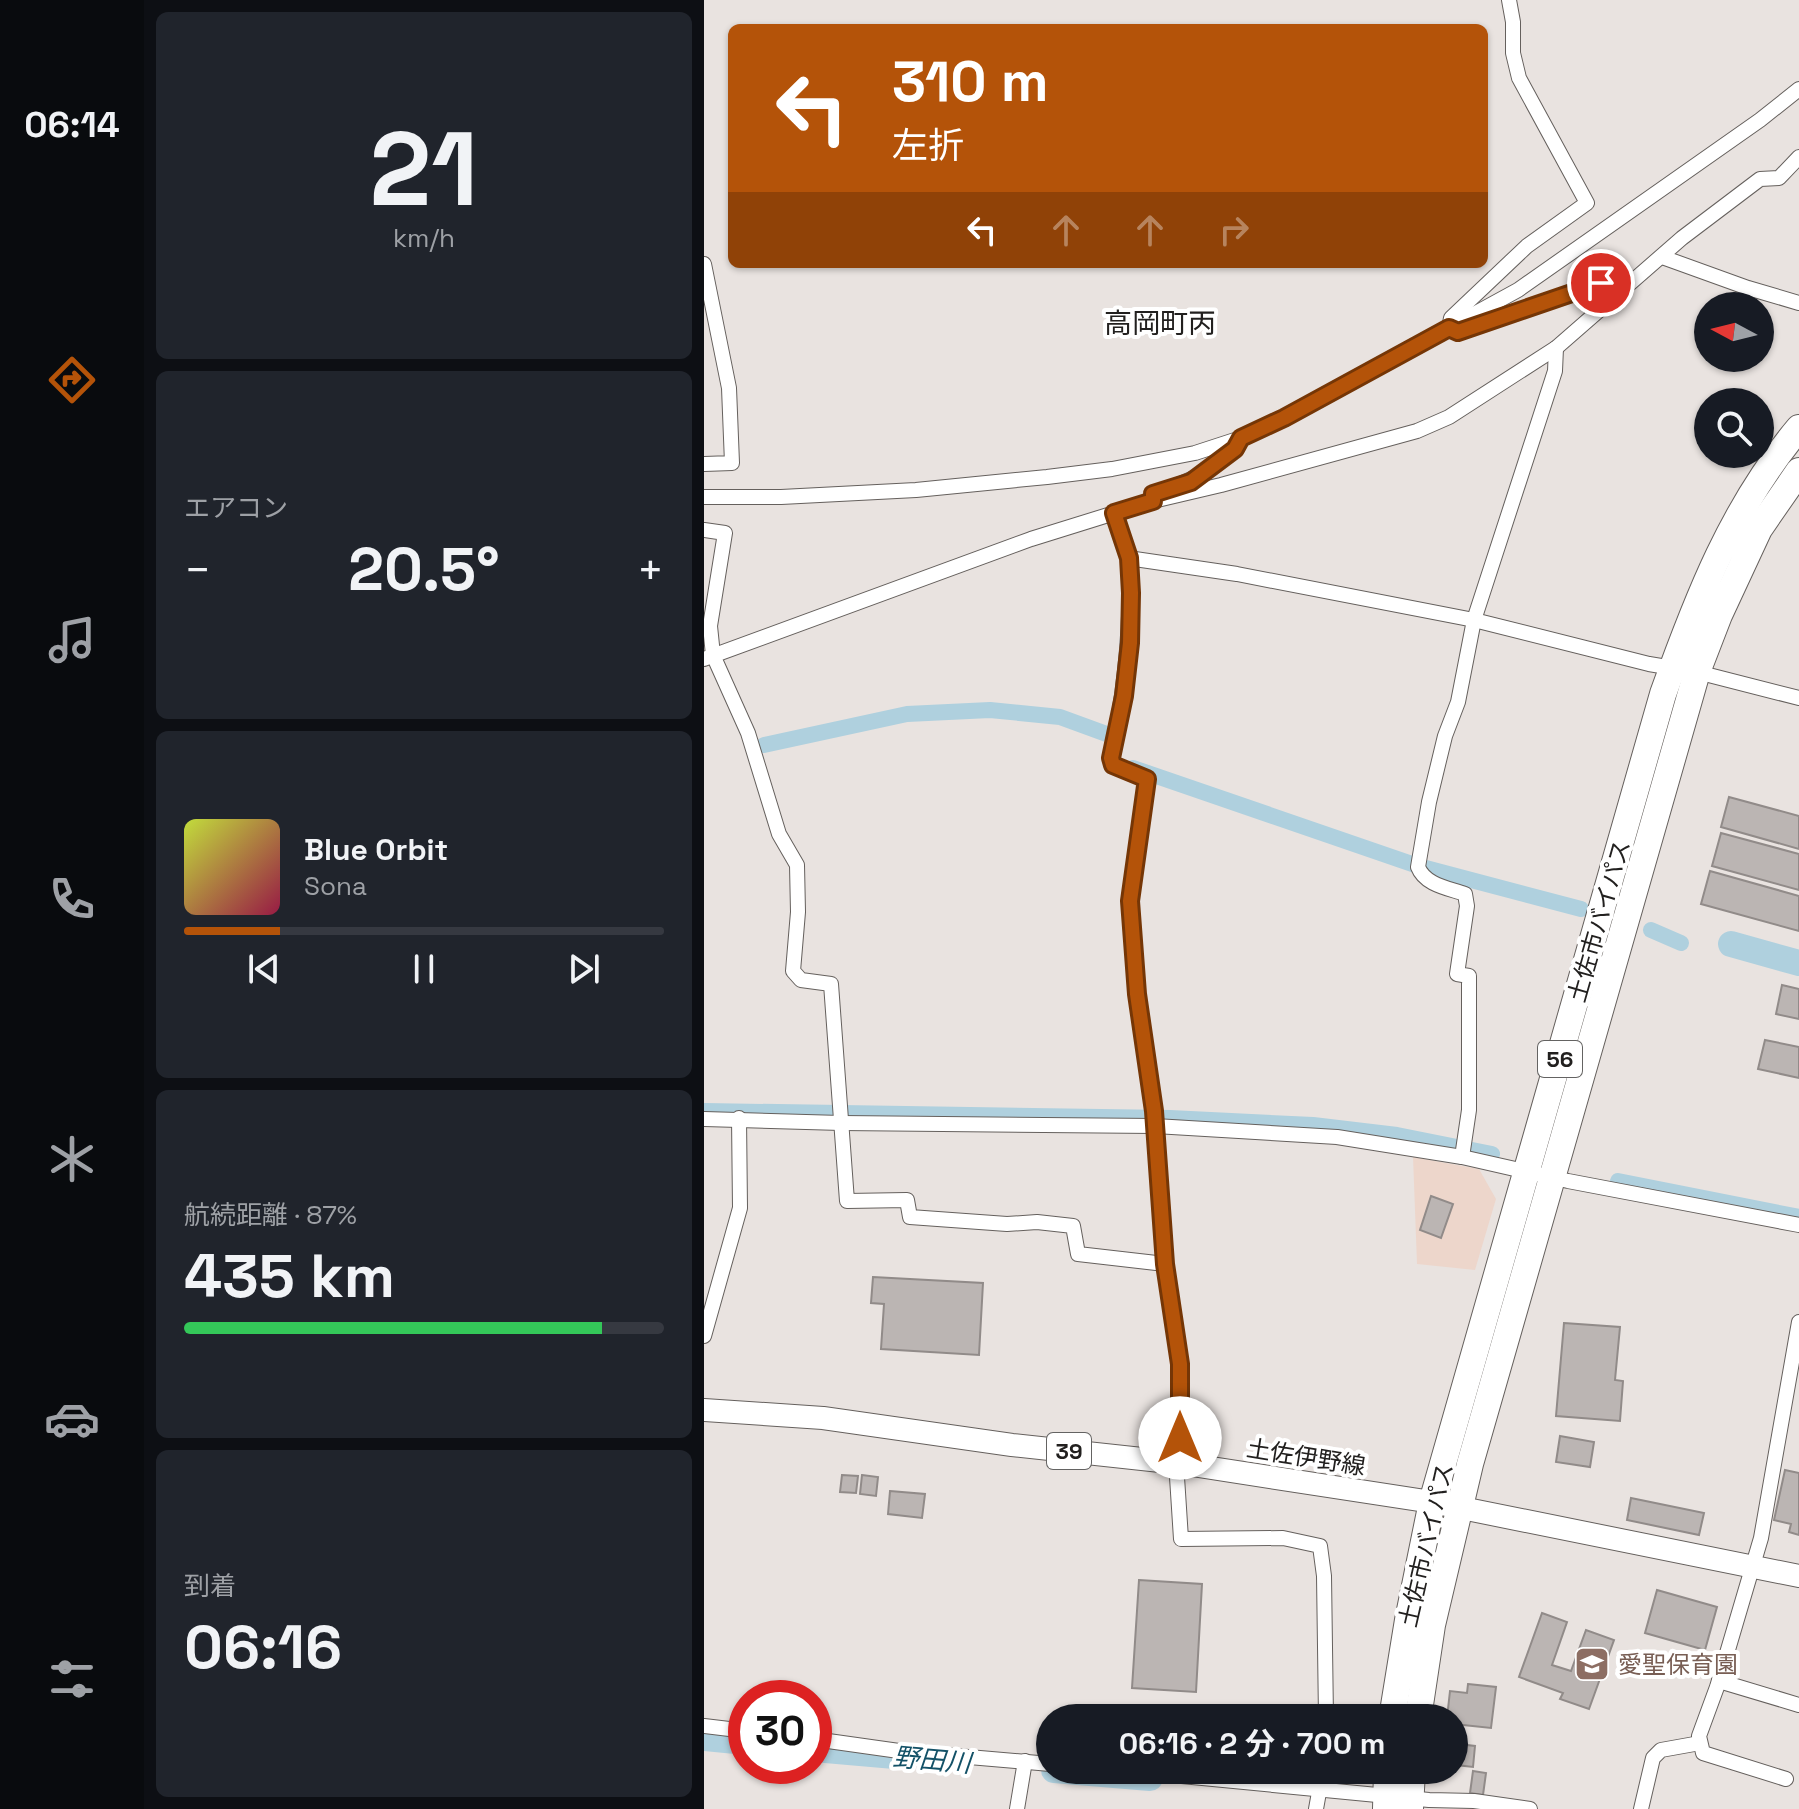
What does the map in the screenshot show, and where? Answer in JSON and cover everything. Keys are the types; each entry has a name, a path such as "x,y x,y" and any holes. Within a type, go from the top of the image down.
{"highway":[{"name":"土佐市バイパス","path":"1394,1704 1432,1502 1540,1174 1684,671 1695,606 1734,522 1778,453 1799,428"},
{"name":"土佐市バイパス","path":"1684,671 1719,615 1759,529 1799,471"},
{"name":"土佐市バイパス","path":"1420,1704 1432,1625 1540,1174"}],"main road":[{"name":"土佐伊野線","path":"704,1410 823,1418 1012,1445 1179,1463 1432,1502 1799,1576"}],"street":[{"path":"1449,328 1451,318 1527,246 1587,203 1519,78 1513,53 1509,0"},
{"path":"704,497 781,497 916,490 1047,477 1112,469 1195,453 1241,438 1284,418 1518,290 1799,89"},
{"path":"709,657 1031,539 1153,501 1417,431 1449,417 1556,348 1662,257 1760,179 1779,178 1799,157"},
{"path":"1662,257 1799,303"},
{"path":"704,264 729,388 732,463 704,464"},
{"path":"1449,328 1458,332 1601,283 1616,298"},
{"path":"1463,1150 1469,1110 1469,976 1457,974 1467,906 1465,894 1430,881 1418,867 1429,802 1445,736 1458,702 1474,620 1555,371 1556,348"},
{"path":"1153,501 1153,494 1191,482 1235,449 1241,438"},
{"path":"1114,513 1129,558 1130,643 1124,696 1111,758 1113,765 1147,779 1130,901 1137,994 1155,1121 1165,1264 1180,1364 1178,1509 1181,1539 1283,1538 1320,1546 1324,1576 1326,1704"},
{"path":"704,530 725,533 710,626 709,657 748,733 779,834 797,865 798,912 793,971 801,980 831,984 847,1201 907,1200 910,1217 1073,1226 1078,1254 1165,1264"},
{"path":"1129,558 1237,574 1474,620 1799,698"},
{"path":"704,1119 841,1117 1155,1121 1337,1137 1463,1150 1540,1174 1799,1225"},
{"path":"704,1336 740,1208 739,1118"},
{"path":"1786,1779 1703,1753 1699,1736 1719,1681 1761,1538 1799,1322"},
{"path":"1719,1681 1799,1705"},
{"path":"704,1726 728,1729"},
{"path":"832,1742 1036,1765"},
{"path":"1641,1809 1653,1758 1661,1750 1700,1743"},
{"path":"1017,1809 1024,1765"},
{"path":"1276,1784 1474,1801 1530,1809"},
{"path":"1316,1809 1321,1784"}],"shaded area":[{"path":"1413,1157 1479,1169 1496,1199 1475,1270 1417,1264"}],"building":[{"path":"1729,797 1799,816 1799,849 1721,827"},
{"path":"1721,833 1799,854 1799,890 1712,866"},
{"path":"1710,871 1799,896 1799,931 1701,904"},
{"path":"1782,985 1799,989 1799,1019 1776,1014"},
{"path":"1765,1040 1799,1047 1799,1078 1758,1069"},
{"path":"1431,1196 1453,1204 1441,1238 1420,1230"},
{"path":"873,1277 983,1283 979,1355 881,1349 884,1304 871,1303"},
{"path":"1564,1323 1620,1327 1615,1380 1623,1381 1620,1421 1556,1416"},
{"path":"1560,1436 1594,1442 1590,1467 1556,1462"},
{"path":"1785,1470 1799,1473 1799,1535 1789,1532 1791,1524 1774,1520"},
{"path":"842,1475 858,1476 856,1493 840,1492"},
{"path":"862,1475 878,1477 876,1496 860,1494"},
{"path":"890,1491 925,1494 922,1518 888,1514"},
{"path":"1631,1498 1704,1513 1699,1535 1627,1520"},
{"path":"1139,1580 1202,1584 1196,1692 1132,1688"},
{"path":"1657,1590 1717,1607 1705,1650 1645,1633"},
{"path":"1542,1613 1567,1622 1552,1665 1571,1671 1586,1630 1614,1640 1589,1709 1560,1699 1563,1693 1519,1677"},
{"path":"1468,1684 1496,1687 1491,1728 1468,1726 1468,1704 1449,1704 1450,1691 1467,1693"},
{"path":"1468,1745 1475,1746 1473,1767 1468,1766"},
{"path":"1473,1771 1486,1773 1483,1795 1470,1793"}],"waterway":[{"path":"764,745 907,714 990,710 1060,717 1112,736"},
{"path":"1133,768 1415,865"},
{"path":"1422,867 1581,909"},
{"path":"1651,930 1681,943"},
{"path":"1731,944 1799,963"},
{"path":"704,1111 1170,1118 1313,1125 1397,1135 1492,1154"},
{"path":"1618,1181 1799,1217"},
{"name":"野田川","path":"704,1738 728,1740"},
{"name":"野田川","path":"832,1751 906,1757"}],"place":[{"name":"愛聖保育園","path":"1592,1664"}],"district":[{"name":"高岡町丙","path":"1160,323"}],"route":[{"path":"1180,1438 1180,1364 1165,1264 1154,1111 1137,994 1130,901 1147,779 1113,765 1111,758 1124,696 1131,593 1129,558 1114,513 1153,501 1153,494 1191,482 1235,449 1241,438 1284,418 1449,328 1458,332 1601,283"}]}
